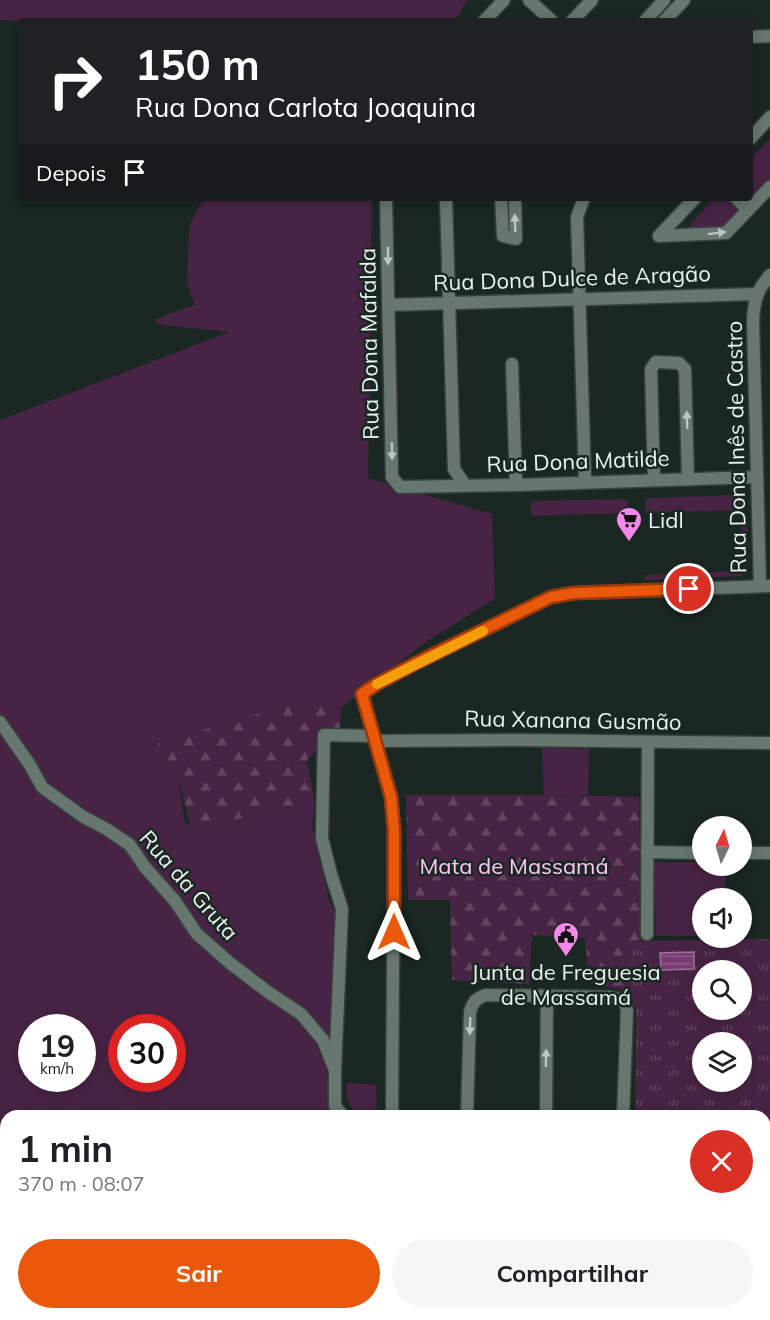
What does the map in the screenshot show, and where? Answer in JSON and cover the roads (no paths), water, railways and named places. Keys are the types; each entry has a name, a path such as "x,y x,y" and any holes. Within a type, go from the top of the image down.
{"street":[{"path":"487,18 504,0"},
{"path":"529,0 549,18"},
{"path":"575,18 592,0"},
{"path":"648,18 664,0"},
{"path":"667,18 684,0"},
{"path":"753,37 770,36"},
{"path":"753,136 770,117"},
{"path":"692,201 659,236 726,233 770,187"},
{"name":"Rua Dona Mafalda","path":"386,201 392,477 400,487"},
{"path":"446,201 454,469 465,485"},
{"path":"501,201 503,236 516,239 515,201"},
{"path":"583,201 577,216 585,482"},
{"path":"739,201 748,210"},
{"name":"Rua Dona Inês de Castro","path":"765,586 758,477 753,321 756,294 770,274"},
{"name":"Rua Dona Dulce de Aragão","path":"389,305 756,294"},
{"path":"654,480 651,369 656,362 679,363 685,369 688,479"},
{"path":"512,364 516,485"},
{"name":"Rua Dona Matilde","path":"400,487 758,477"},
{"path":"392,1110 394,830 391,797 362,694 420,661 551,597 574,593 765,586"},
{"name":"Rua da Gruta","path":"0,722 30,765 42,788 130,845 144,866 175,901 197,934 230,963 301,1014 323,1040 335,1070 335,1106 338,1110"},
{"name":"Rua Xanana Gusmão","path":"335,1070 342,909 322,838 324,735 375,739 770,743"},
{"path":"647,934 648,742"},
{"path":"647,852 692,852"},
{"path":"752,853 770,853"},
{"path":"467,1110 470,1012 473,1002 486,995 610,997 620,999 626,1004 623,1110"},
{"path":"546,1110 547,996"}],"place":[{"name":"Lidl","path":"629,543"},
{"name":"Junta de Freguesia de Massamá","path":"566,958"}],"park label":[{"name":"Mata de Massamá","path":"514,866"}]}
